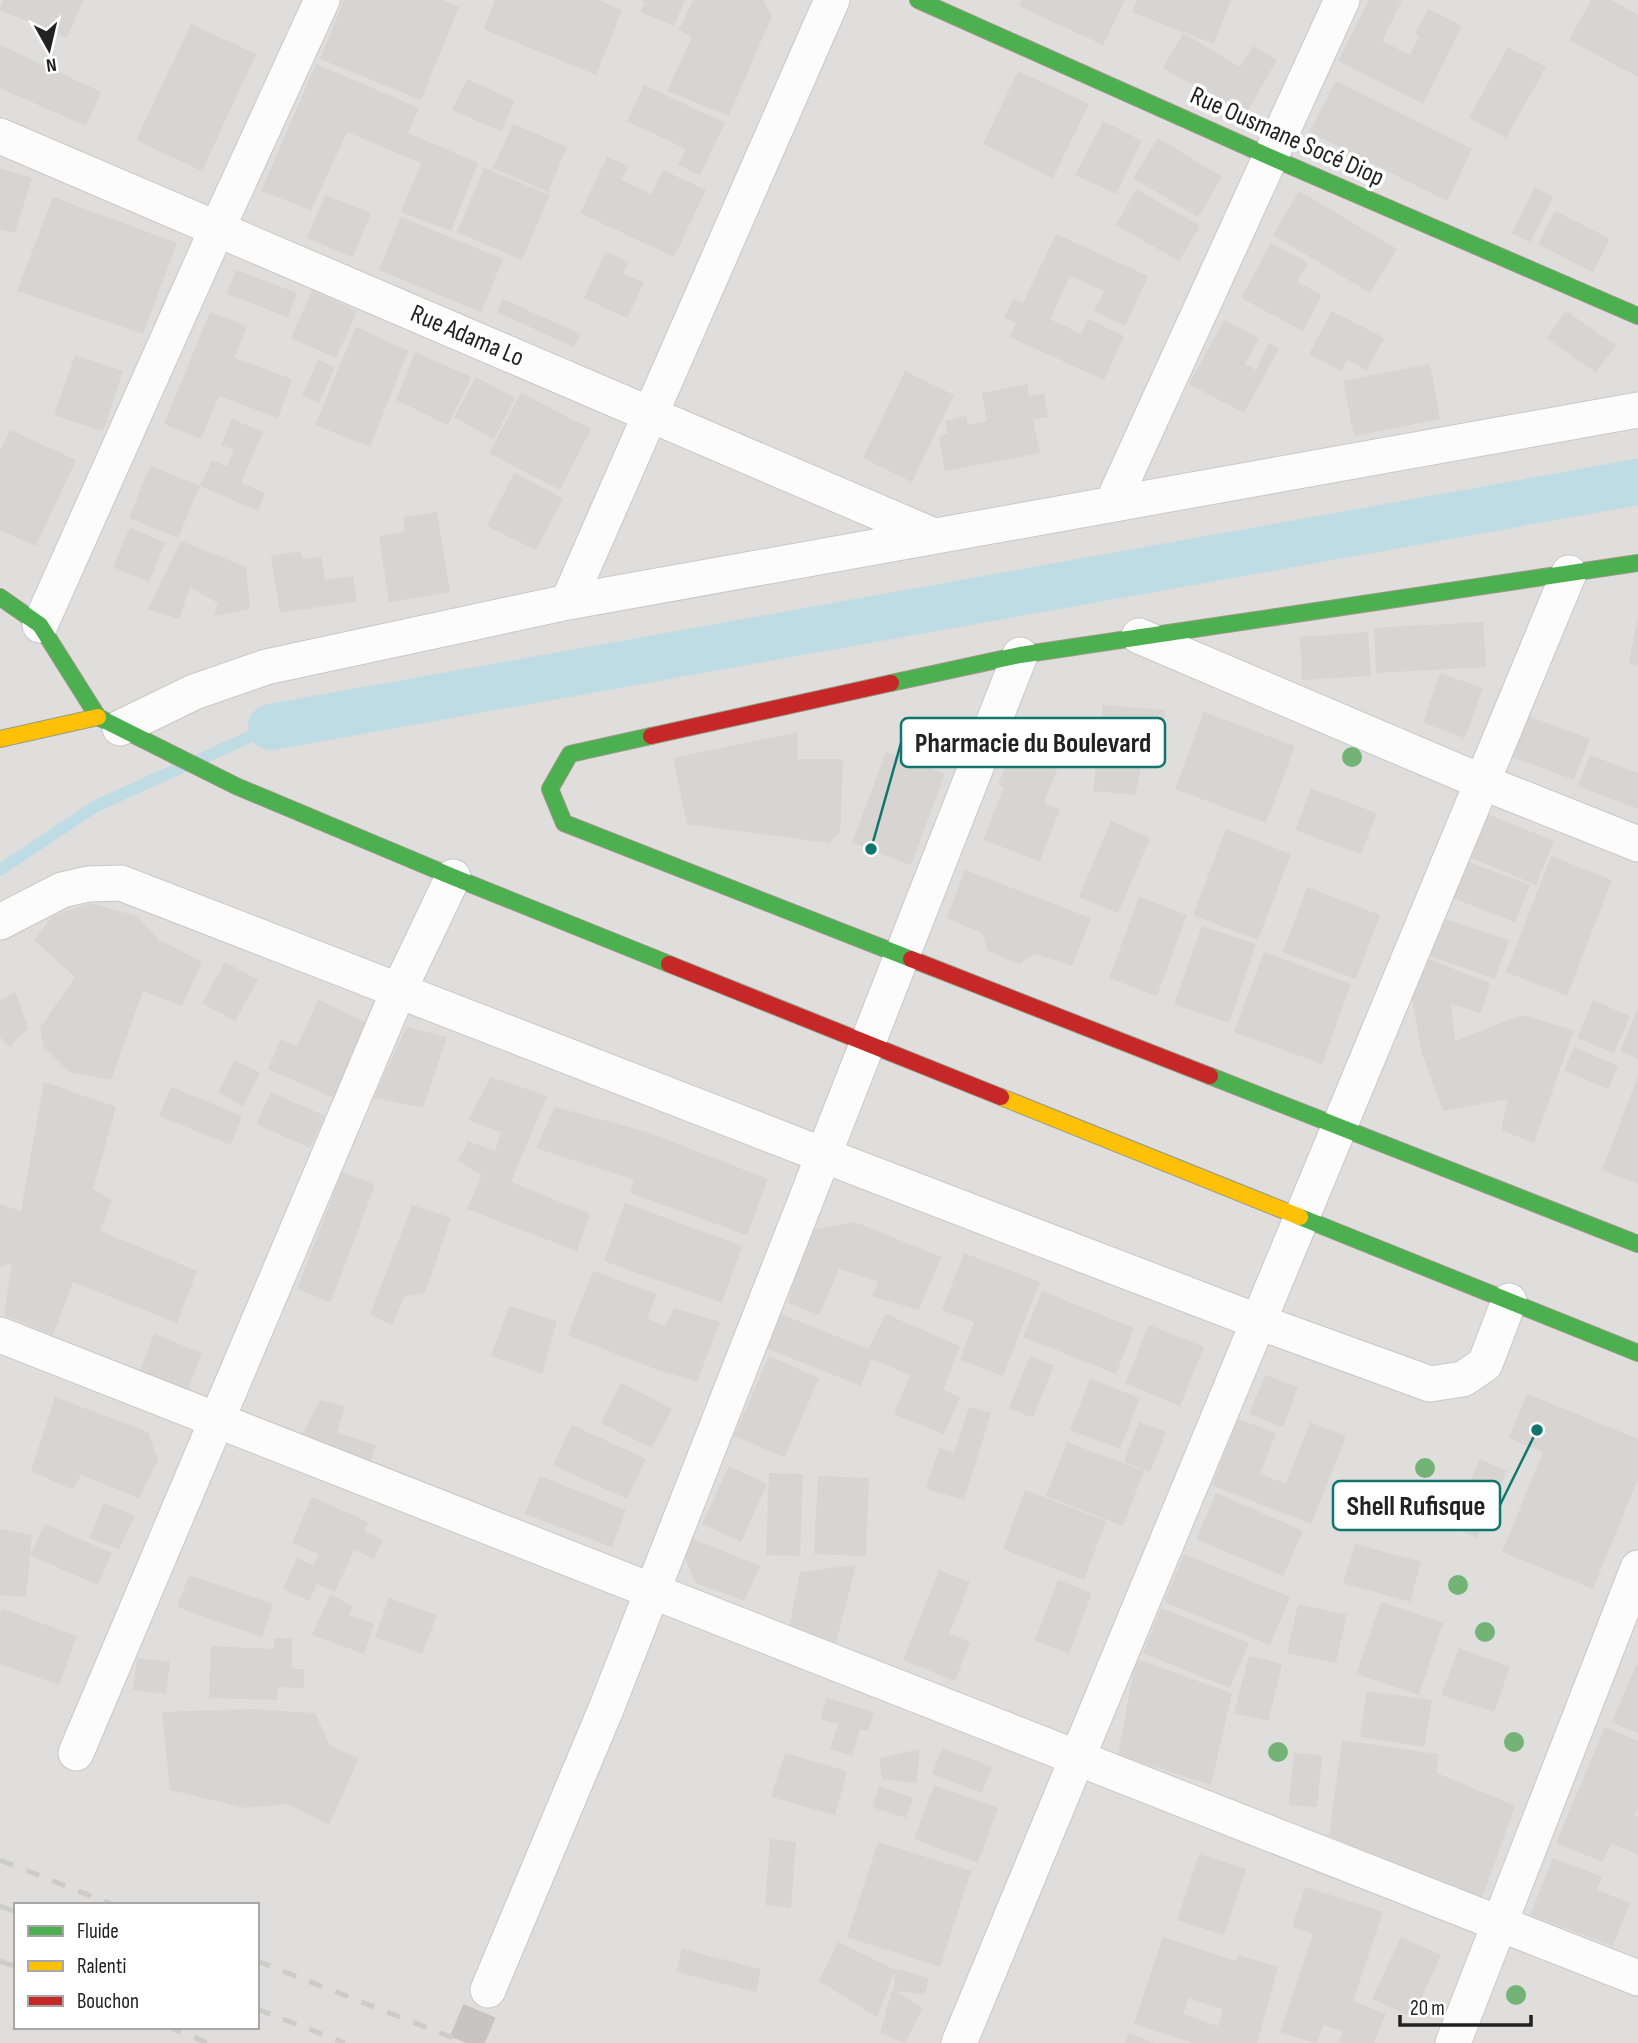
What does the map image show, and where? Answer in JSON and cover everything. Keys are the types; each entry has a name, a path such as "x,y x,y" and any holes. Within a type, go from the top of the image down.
{"main road":[{"name":"Rue Ousmane Socé Diop","path":"918,0 1270,157 1638,316"},
{"path":"1638,563 1020,655 570,754 550,789 564,823 1638,1244"},
{"path":"0,597 40,625 120,728 236,786 453,877 1638,1353"},
{"path":"0,739 120,728"}],"street":[{"path":"40,625 322,0"},
{"path":"568,603 832,0"},
{"path":"1112,504 1342,0"},
{"name":"Rue Adama Lo","path":"0,136 934,536"},
{"path":"120,728 194,692 266,667 568,603 1638,410"},
{"path":"959,2043 1569,573"},
{"path":"1139,636 1482,782 1638,844"},
{"path":"488,1990 606,1709 1020,655"},
{"path":"76,1752 398,992 453,877"},
{"path":"0,922 62,890 88,884 121,883 1259,1322 1430,1384 1463,1379 1485,1364 1509,1301"},
{"path":"0,1335 1638,1978"},
{"path":"1453,2043 1638,1569"}],"shaded area":[{"path":"0,0 1638,0 1638,2043 0,2043"}],"building":[{"path":"3,0 83,0 67,38 0,10"},
{"path":"344,0 442,0 459,7 421,100 320,59"},
{"path":"495,0 598,0 622,10 596,75 484,29"},
{"path":"640,0 685,0 674,26 640,12 645,2"},
{"path":"693,0 763,0 772,16 729,116 667,91 692,37 679,30"},
{"path":"1022,0 1125,0 1103,45 1019,6"},
{"path":"1137,0 1231,0 1214,44 1132,12"},
{"path":"1369,0 1402,0 1382,41 1410,55 1419,36 1415,34 1428,9 1462,26 1423,104 1338,61"},
{"path":"1591,0 1611,0 1638,15 1638,77 1569,40"},
{"path":"191,24 256,54 202,171 136,140"},
{"path":"1183,33 1240,67 1253,46 1277,60 1245,115 1163,68"},
{"path":"0,45 101,92 86,126 0,88"},
{"path":"1508,47 1546,67 1506,138 1469,118"},
{"path":"316,64 419,108 408,133 478,163 451,231 401,212 421,163 347,132 311,210 261,191"},
{"path":"1018,71 1089,104 1053,178 983,144"},
{"path":"467,79 515,101 501,131 452,110"},
{"path":"1336,81 1472,149 1447,201 1309,132"},
{"path":"644,85 725,123 700,175 678,165 686,149 627,121"},
{"path":"1103,121 1142,141 1116,194 1075,175"},
{"path":"513,124 567,147 548,192 493,168"},
{"path":"1158,138 1222,177 1198,217 1133,178"},
{"path":"607,157 628,166 621,180 651,194 663,170 706,190 674,257 580,213"},
{"path":"0,168 32,178 15,233 0,229"},
{"path":"484,168 550,195 522,260 457,232"},
{"path":"1535,187 1553,197 1530,242 1512,233"},
{"path":"1136,189 1200,226 1179,261 1116,225"},
{"path":"1299,191 1397,249 1370,293 1273,235"},
{"path":"325,195 371,213 353,257 307,238"},
{"path":"53,197 177,243 143,334 17,291"},
{"path":"1555,211 1610,239 1593,272 1538,244"},
{"path":"401,217 503,259 481,312 379,270"},
{"path":"1056,234 1148,276 1125,326 1094,311 1104,291 1070,276 1050,319 1081,334 1088,319 1124,336 1104,380 1010,337 1016,323 1004,318 1013,299 1023,303"},
{"path":"1271,243 1308,263 1297,282 1322,295 1303,331 1241,298"},
{"path":"606,252 628,262 623,273 644,283 627,318 584,298"},
{"path":"236,270 297,293 288,317 227,294"},
{"path":"312,290 357,311 336,358 291,338"},
{"path":"503,299 580,334 574,347 497,312"},
{"path":"1332,311 1384,338 1367,370 1347,360 1341,371 1309,354"},
{"path":"1566,311 1616,345 1596,373 1547,338"},
{"path":"210,312 247,326 234,358 292,379 278,418 219,396 201,439 164,424"},
{"path":"1224,320 1259,338 1245,364 1256,370 1269,343 1279,349 1244,413 1189,384"},
{"path":"356,327 408,351 370,447 315,425"},
{"path":"415,352 471,377 448,425 396,400"},
{"path":"75,355 123,371 103,431 54,415"},
{"path":"318,360 335,367 319,403 302,395"},
{"path":"1430,364 1440,419 1354,436 1343,381"},
{"path":"905,371 954,395 912,482 863,458"},
{"path":"476,377 515,398 494,439 454,417"},
{"path":"1027,384 1029,396 1044,393 1048,417 1033,420 1040,453 945,471 939,436 948,434 945,421 966,416 968,425 987,421 982,393"},
{"path":"521,393 591,429 560,490 489,453"},
{"path":"232,419 263,432 241,483 265,493 258,511 200,486 212,460 227,467 234,450 221,445"},
{"path":"10,430 76,460 36,546 0,530 0,451"},
{"path":"150,466 200,486 178,538 129,518"},
{"path":"514,473 563,498 536,550 487,526"},
{"path":"437,512 450,592 389,602 379,536 405,532 403,517"},
{"path":"130,527 165,543 149,582 113,567"},
{"path":"181,541 246,567 250,609 214,616 218,603 190,587 179,619 148,609"},
{"path":"301,551 302,559 321,556 325,580 353,576 357,601 280,613 271,556"},
{"path":"1638,621 1638,665 1629,663"},
{"path":"1483,622 1486,667 1376,673 1374,628"},
{"path":"1368,632 1371,676 1302,680 1300,637"},
{"path":"1440,673 1483,688 1465,738 1423,723"},
{"path":"1103,705 1165,710 1165,740 1148,739 1135,795 1093,791"},
{"path":"1204,712 1295,746 1266,823 1175,789"},
{"path":"1526,715 1590,739 1574,780 1510,756"},
{"path":"1039,724 1070,736 1044,803 1060,809 1040,861 983,840 1004,787 998,785 1022,725 1036,731"},
{"path":"798,732 797,759 843,759 840,832 829,843 687,824 673,758"},
{"path":"886,752 945,774 911,865 852,843"},
{"path":"1590,755 1638,773 1638,809 1578,786"},
{"path":"1311,789 1377,813 1361,854 1295,830"},
{"path":"1480,811 1554,841 1536,885 1462,854"},
{"path":"1111,821 1150,838 1118,913 1079,897"},
{"path":"1226,829 1291,854 1258,940 1193,915"},
{"path":"1551,856 1612,880 1567,996 1506,972"},
{"path":"1464,860 1530,885 1515,922 1450,897"},
{"path":"965,870 1091,918 1072,966 1035,954 1019,964 988,951 982,933 947,918"},
{"path":"1307,887 1380,915 1356,979 1283,952"},
{"path":"1139,897 1187,915 1157,996 1109,978"},
{"path":"90,903 137,916 159,940 202,962 182,1006 143,991 111,1080 69,1072 44,1047 40,1028 75,977 34,940 53,916"},
{"path":"1440,917 1509,940 1495,979 1427,955"},
{"path":"1202,926 1256,944 1229,1023 1174,1004"},
{"path":"1264,952 1351,984 1322,1064 1234,1032"},
{"path":"1426,958 1490,983 1481,1013 1451,1004 1455,1041 1522,1015 1574,1030 1534,1143 1501,1130 1508,1099 1443,1111 1422,1053 1411,995"},
{"path":"225,962 258,980 235,1021 202,1003"},
{"path":"15,991 28,1028 10,1047 0,1037 0,1001"},
{"path":"318,1000 368,1023 334,1098 268,1069 281,1039 297,1046"},
{"path":"1593,1000 1630,1016 1614,1053 1577,1038"},
{"path":"1638,1008 1638,1059 1620,1051"},
{"path":"406,1027 447,1037 423,1108 374,1098"},
{"path":"1574,1047 1618,1066 1608,1089 1564,1070"},
{"path":"235,1060 260,1073 243,1106 218,1092"},
{"path":"1638,1076 1638,1184 1602,1170"},
{"path":"491,1077 547,1096 511,1182 590,1214 577,1251 467,1209 482,1175 458,1161 468,1141 495,1151 501,1132 468,1120"},
{"path":"44,1082 116,1107 93,1189 112,1200 100,1231 197,1271 177,1323 73,1282 53,1335 4,1315 12,1263 0,1267 0,1204 21,1211"},
{"path":"171,1087 242,1116 231,1145 159,1116"},
{"path":"271,1092 325,1116 310,1148 256,1124"},
{"path":"555,1107 647,1132 768,1179 747,1235 630,1193 634,1180 536,1148"},
{"path":"342,1172 375,1185 331,1302 297,1289"},
{"path":"625,1203 742,1246 722,1303 604,1261"},
{"path":"412,1205 451,1218 425,1293 405,1296 392,1325 370,1315"},
{"path":"855,1222 941,1257 919,1310 872,1296 878,1281 839,1269 819,1315 788,1303 807,1231"},
{"path":"964,1253 1040,1282 1003,1376 960,1360 974,1322 942,1310"},
{"path":"593,1271 657,1294 647,1319 665,1326 674,1308 720,1322 697,1382 655,1369 568,1335"},
{"path":"1042,1291 1134,1328 1116,1374 1023,1337"},
{"path":"509,1306 557,1321 542,1374 491,1356"},
{"path":"781,1314 868,1349 886,1314 960,1346 943,1390 960,1397 944,1434 894,1414 910,1375 871,1359 861,1386 766,1348"},
{"path":"1149,1325 1204,1347 1180,1406 1125,1383"},
{"path":"154,1334 202,1353 188,1390 140,1371"},
{"path":"769,1356 819,1378 785,1457 734,1436"},
{"path":"1030,1356 1054,1365 1033,1418 1009,1408"},
{"path":"1265,1375 1298,1387 1283,1427 1249,1414"},
{"path":"1090,1379 1140,1398 1120,1449 1070,1430"},
{"path":"621,1383 672,1409 652,1448 601,1423"},
{"path":"1527,1394 1638,1439 1638,1479 1593,1589 1502,1552 1543,1452 1509,1438"},
{"path":"55,1397 148,1432 158,1460 139,1498 81,1475 73,1490 31,1471"},
{"path":"320,1400 345,1406 337,1433 376,1445 371,1461 302,1434"},
{"path":"969,1407 991,1413 964,1500 926,1489 939,1448 954,1453"},
{"path":"1238,1419 1276,1433 1260,1474 1286,1484 1310,1422 1346,1436 1311,1524 1212,1485"},
{"path":"1139,1422 1166,1432 1150,1472 1124,1462"},
{"path":"572,1425 646,1459 627,1499 553,1465"},
{"path":"1067,1442 1144,1471 1123,1526 1046,1496"},
{"path":"1480,1459 1507,1471 1477,1538 1451,1526"},
{"path":"729,1466 767,1484 741,1542 702,1524"},
{"path":"769,1473 803,1474 800,1556 766,1555"},
{"path":"540,1476 626,1510 612,1547 525,1514"},
{"path":"818,1476 869,1478 866,1556 814,1554"},
{"path":"1025,1490 1106,1521 1084,1580 1003,1549"},
{"path":"1216,1493 1303,1531 1283,1576 1196,1539"},
{"path":"312,1497 368,1522 364,1531 383,1540 374,1559 354,1550 335,1592 317,1584 309,1601 283,1589 297,1558 313,1565 319,1554 292,1543"},
{"path":"104,1503 135,1516 119,1549 89,1538"},
{"path":"45,1524 112,1553 98,1585 30,1555"},
{"path":"0,1529 32,1535 26,1597 0,1595"},
{"path":"685,1536 760,1566 744,1601 696,1583 682,1552"},
{"path":"1355,1544 1421,1562 1410,1602 1343,1583"},
{"path":"1184,1554 1290,1597 1270,1645 1164,1602"},
{"path":"856,1565 835,1647 788,1633 800,1572"},
{"path":"939,1570 970,1582 949,1634 970,1642 955,1681 903,1660"},
{"path":"189,1575 273,1604 262,1637 177,1607"},
{"path":"1058,1580 1092,1593 1069,1654 1035,1640"},
{"path":"330,1595 353,1606 349,1615 374,1624 364,1654 312,1635"},
{"path":"389,1598 437,1615 422,1654 375,1637"},
{"path":"1381,1602 1443,1623 1419,1695 1356,1674"},
{"path":"1298,1604 1347,1615 1336,1663 1287,1653"},
{"path":"1161,1608 1249,1643 1230,1688 1143,1653"},
{"path":"2,1609 77,1636 59,1685 0,1664"},
{"path":"274,1638 292,1639 292,1669 304,1669 304,1688 278,1687 277,1700 209,1698 211,1646 274,1649"},
{"path":"1459,1648 1510,1667 1494,1712 1441,1695"},
{"path":"1249,1656 1282,1664 1268,1721 1234,1713"},
{"path":"137,1658 170,1662 166,1694 133,1690"},
{"path":"1136,1659 1232,1693 1211,1785 1118,1755"},
{"path":"1636,1665 1638,1666 1638,1733 1612,1722"},
{"path":"1367,1691 1432,1700 1424,1747 1360,1737"},
{"path":"827,1698 874,1712 868,1731 860,1729 852,1756 830,1749 838,1724 820,1719"},
{"path":"252,1709 315,1713 330,1746 359,1758 329,1825 288,1804 246,1808 170,1790 162,1712"},
{"path":"1605,1727 1638,1741 1638,1807 1634,1815 1638,1817 1638,1855 1611,1843 1603,1862 1556,1843"},
{"path":"1342,1740 1438,1754 1437,1773 1515,1806 1482,1898 1416,1874 1329,1836"},
{"path":"942,1748 992,1767 982,1793 932,1774"},
{"path":"920,1749 916,1783 882,1779 879,1758"},
{"path":"785,1753 847,1771 835,1815 771,1797"},
{"path":"1294,1753 1322,1755 1317,1807 1289,1805"},
{"path":"934,1785 998,1808 978,1863 914,1839"},
{"path":"879,1786 913,1798 906,1818 872,1807"},
{"path":"770,1839 796,1842 791,1908 765,1905"},
{"path":"878,1842 971,1871 940,1967 847,1937"},
{"path":"1199,1854 1246,1869 1224,1935 1177,1920"},
{"path":"1553,1858 1602,1877 1597,1890 1630,1903 1613,1946 1530,1915"},
{"path":"1305,1887 1383,1912 1353,2001 1386,2014 1374,2043 1339,2041 1343,2031 1323,2025 1317,2043 1280,2033 1313,1934 1292,1927"},
{"path":"1163,1937 1236,1961 1238,1955 1278,1967 1257,2043 1192,2043 1134,2024","holes":["1188,1998 1223,2009 1218,2026 1183,2014"]},
{"path":"1401,1937 1441,1955 1413,2017 1372,1999"},
{"path":"838,1942 895,1970 877,2017 819,1981"},
{"path":"682,1949 761,1969 756,1992 676,1972"},
{"path":"895,1970 929,1978 925,1994 894,1991"},
{"path":"892,1990 923,2008 905,2043 880,2033"},
{"path":"1129,2033 1155,2043 1125,2043"}],"waterway":[{"path":"271,727 1638,482"},
{"path":"199,760 271,727"},
{"path":"0,870 96,806 182,767"}],"tunnel":[{"path":"466,2043 488,1990"}],"railway":[{"path":"0,1860 109,1903"},
{"path":"0,1906 14,1911"},
{"path":"0,1961 14,1966"},
{"path":"259,1962 466,2043"},
{"path":"259,2010 345,2043"},
{"path":"173,2029 208,2043"}],"traffic: fast":[{"path":"918,0 1270,157 1638,316"},
{"path":"891,683 1020,655 1638,563"},
{"path":"0,597 40,625 98,717 236,786 669,964"},
{"path":"651,736 570,754 550,789 564,823 911,959"},
{"path":"1210,1076 1638,1244"},
{"path":"1300,1217 1638,1353"}],"traffic: slow":[{"path":"0,739 98,717"},
{"path":"1001,1097 1300,1217"}],"traffic: jam":[{"path":"651,736 891,683"},
{"path":"911,959 1210,1076"},
{"path":"669,964 1001,1097"}],"place":[{"name":"Pharmacie du Boulevard","path":"871,849"},
{"name":"Shell Rufisque","path":"1537,1430"}]}
